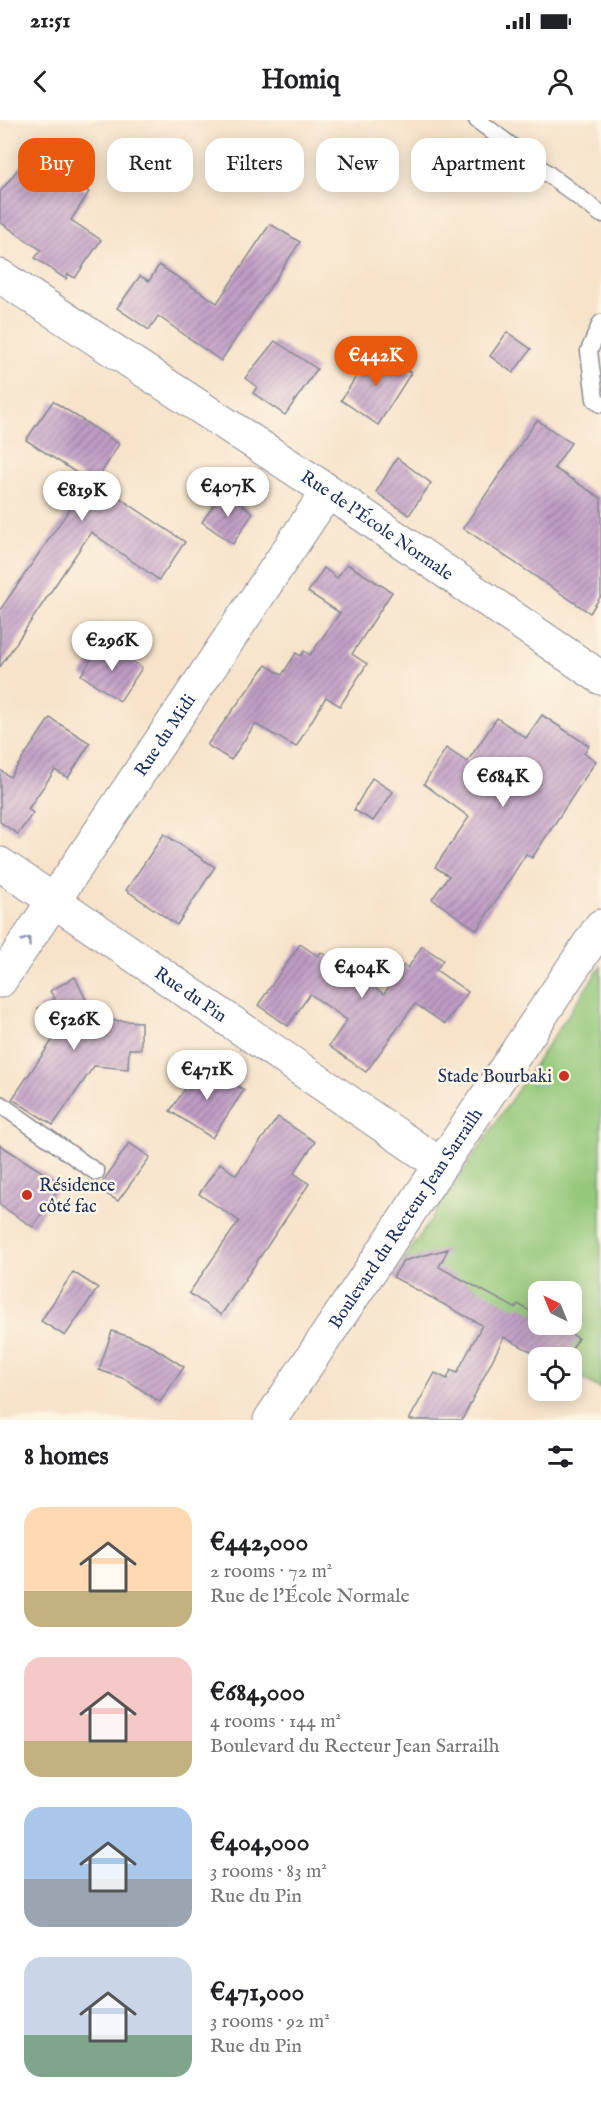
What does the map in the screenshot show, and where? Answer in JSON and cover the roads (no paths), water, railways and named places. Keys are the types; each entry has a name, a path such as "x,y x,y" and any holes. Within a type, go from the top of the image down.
{"street":[{"name":"Rue de l'École Normale","path":"0,276 328,491 601,678"},
{"name":"Rue du Midi","path":"0,981 328,491"},
{"name":"Rue du Pin","path":"0,864 441,1165"},
{"name":"Boulevard du Recteur Jean Sarrailh","path":"270,1420 601,926"}],"lane":[{"path":"477,120 601,214"},
{"path":"601,323 589,351 595,399 601,404"},
{"path":"0,1104 96,1172"}],"place":[{"name":"Stade Bourbaki","path":"564,1076"},
{"name":"Résidence côté fac","path":"27,1195"}]}
